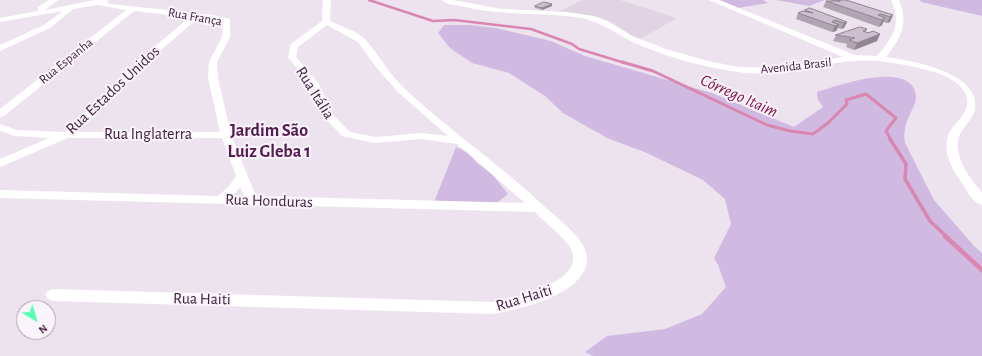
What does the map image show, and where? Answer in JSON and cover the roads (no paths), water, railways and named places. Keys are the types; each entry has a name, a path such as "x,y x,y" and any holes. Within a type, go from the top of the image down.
{"street":[{"path":"42,10 54,0"},
{"path":"326,22 327,0"},
{"name":"Avenida Brasil","path":"445,0 504,12 585,16 605,21 627,36 647,45 704,62 741,69 766,71 855,58 880,58 945,73 958,79 968,87 978,99 980,106 978,112 956,131 952,140 957,164 968,183 982,201"},
{"path":"712,0 855,58"},
{"path":"880,58 900,30 902,19 900,9 895,0"},
{"path":"0,19 42,10 102,1"},
{"name":"Rua França","path":"102,1 111,6 197,15 224,20 228,24 226,37 213,62 213,78 226,135 252,201"},
{"path":"0,48 44,29 71,6"},
{"name":"Rua Espanha","path":"0,114 133,8"},
{"name":"Rua Estados Unidos","path":"0,163 69,134 143,61 197,15"},
{"name":"Rua Haiti","path":"53,295 493,308 522,302 561,287 574,275 579,264 580,253 576,245 538,208 458,141 401,90 379,65 361,40 326,22"},
{"name":"Rua Itália","path":"326,22 294,46 292,57 314,84 325,111 341,131 364,139 421,136 458,141"},
{"name":"Rua Inglaterra","path":"0,127 23,135 226,135"},
{"path":"220,200 233,189 242,176"},
{"name":"Rua Honduras","path":"0,194 538,208"}],"waterway":[{"name":"Córrego Itaim","path":"369,0 433,21 454,20 531,29 572,44 579,49 625,63"},
{"name":"Córrego Itaim","path":"622,62 653,71 767,125 790,131 813,134 828,123 847,104 846,100 866,94 896,118 886,131 891,140"},
{"name":"Córrego Itaim","path":"890,139 906,164 905,179 930,221 947,237"},
{"name":"Córrego Itaim","path":"945,236 982,270"}],"district":[{"name":"Jardim São Luiz Gleba 1","path":"269,141"}]}
